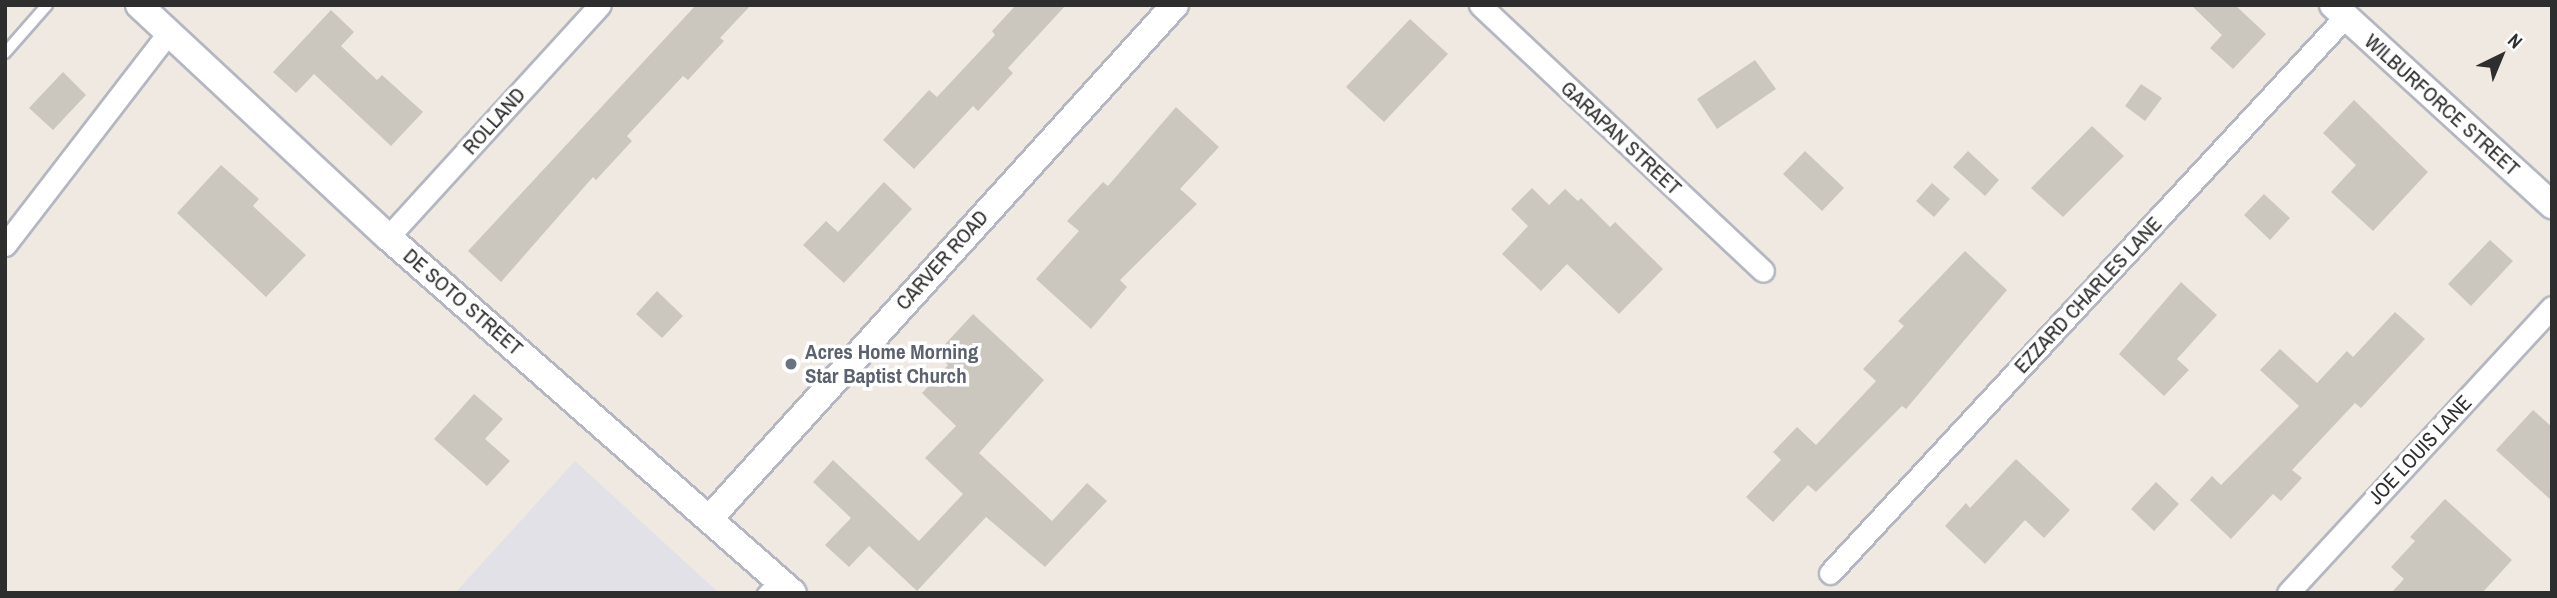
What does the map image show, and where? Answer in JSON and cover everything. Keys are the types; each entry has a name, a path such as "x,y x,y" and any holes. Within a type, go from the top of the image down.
{"street":[{"name":"DE SOTO STREET","path":"139,5 388,237 711,517 778,588"},
{"name":"ROLLAND","path":"388,237 600,5"},
{"name":"CARVER ROAD","path":"711,517 1175,5"},
{"name":"GARAPAN STREET","path":"1480,5 1763,271"},
{"name":"WILBURFORCE STREET","path":"2339,11 2552,205"},
{"name":"EZZARD CHARLES LANE","path":"1830,573 2339,11"},
{"path":"5,245 168,33"},
{"name":"JOE LOUIS LANE","path":"2288,593 2552,307"}],"lane":[{"path":"5,53 47,5"}],"shaded area":[{"path":"575,461 719,593 455,593"}],"building":[{"path":"696,5 751,5 720,38 724,41 688,80 683,76 627,136 632,141 596,180 593,177 501,282 468,251"},
{"path":"1016,5 1066,5 1008,68 1013,73 978,111 973,106 914,169 883,140 929,90 937,97 995,35 992,31"},
{"path":"2191,5 2235,5 2266,34 2233,69 2210,48 2222,35"},
{"path":"331,10 354,32 341,46 377,80 382,75 423,112 391,146 314,74 296,93 273,72"},
{"path":"1410,19 1448,54 1384,122 1346,87"},
{"path":"1755,60 1776,89 1717,129 1697,99"},
{"path":"63,72 86,95 53,130 29,108"},
{"path":"2141,84 2162,98 2145,121 2125,106"},
{"path":"2354,100 2428,172 2373,231 2331,192 2356,165 2323,133"},
{"path":"1176,107 1219,147 1180,189 1197,204 1120,280 1127,287 1091,329 1036,279 1079,231 1067,221 1103,182 1108,186"},
{"path":"2092,126 2124,156 2063,217 2031,188"},
{"path":"1805,151 1844,188 1822,211 1783,174"},
{"path":"1968,151 1999,180 1985,196 1953,167"},
{"path":"221,165 259,199 253,206 306,255 266,297 177,213"},
{"path":"884,182 912,209 844,283 803,245 826,221 838,232"},
{"path":"1932,183 1950,199 1934,217 1916,201"},
{"path":"1532,188 1549,205 1565,189 1578,201 1581,198 1610,227 1615,222 1663,269 1619,314 1567,264 1541,291 1502,254 1528,226 1511,209"},
{"path":"2264,194 2290,218 2270,240 2244,215"},
{"path":"2490,240 2513,261 2471,306 2448,284"},
{"path":"1965,251 2007,290 1906,409 1902,406 1816,492 1808,485 1773,522 1746,497 1781,460 1773,452 1797,427 1816,445 1876,381 1863,369 1904,326 1898,321"},
{"path":"2181,282 2217,315 2177,359 2189,370 2164,396 2119,354"},
{"path":"657,291 683,316 662,338 636,314"},
{"path":"2395,312 2425,339 2361,408 2355,403 2292,470 2302,478 2281,501 2273,494 2231,539 2190,500 2212,476 2221,485 2299,406 2260,370 2280,349 2317,383 2347,351 2353,357"},
{"path":"973,314 1044,380 979,453 1052,521 1087,483 1107,501 1045,567 986,517 917,591 869,546 849,567 825,545 851,518 813,482 833,460 919,541 963,494 925,458 956,426 922,393 948,365 936,354"},
{"path":"474,394 503,419 485,439 510,461 487,486 434,439"},
{"path":"2533,410 2552,427 2552,501 2496,450"},
{"path":"2016,459 2070,510 2044,538 2025,520 1985,564 1945,526 1966,503 1970,508"},
{"path":"2156,482 2179,504 2154,531 2131,509"},
{"path":"2445,499 2512,560 2482,593 2391,593 2404,579 2391,567 2415,541 2410,537"}],"place":[{"name":"Acres Home Morning Star Baptist Church","path":"791,364"}]}
